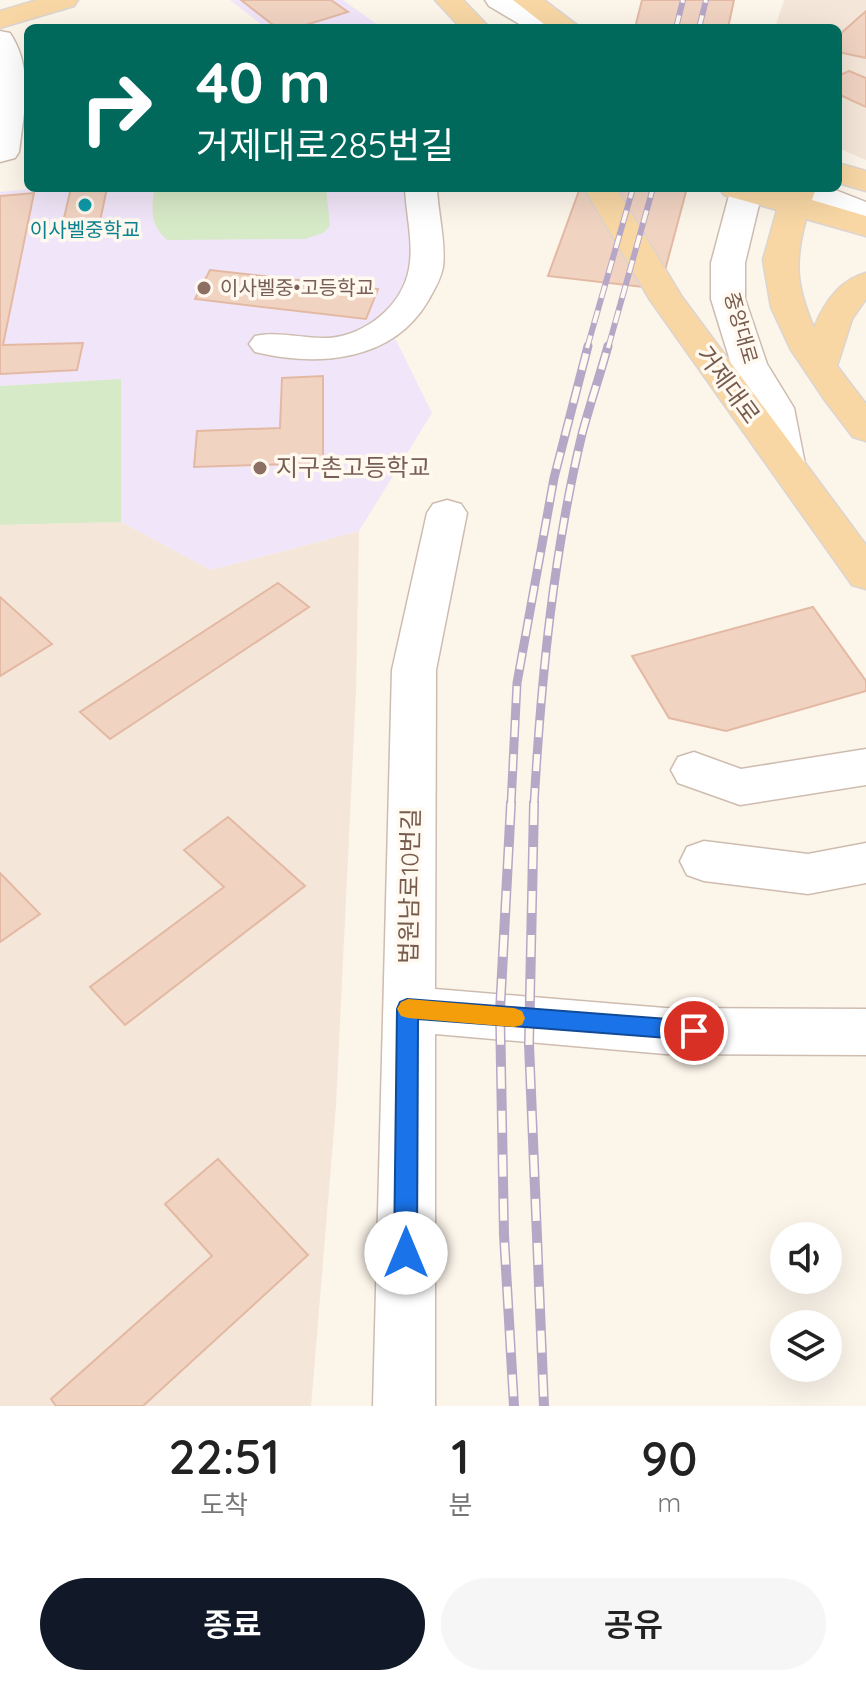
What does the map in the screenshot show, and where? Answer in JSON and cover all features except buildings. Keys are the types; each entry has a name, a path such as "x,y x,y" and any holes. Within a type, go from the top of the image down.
{"main road":[{"path":"0,20 65,0"},
{"path":"448,0 472,24"},
{"path":"526,0 561,24"},
{"path":"842,173 866,182"},
{"name":"거제대로","path":"602,192 667,300 786,464 852,538 866,575"},
{"path":"866,226 798,193 780,258 788,306 819,366 866,429"},
{"path":"819,366 835,318 853,289 866,283"}],"street":[{"path":"481,0 512,24"},
{"path":"498,0 538,24"},
{"path":"0,39 11,63 4,152 0,153"},
{"path":"842,185 866,194"},
{"path":"267,344 319,351 358,346 389,326 410,306 426,269 421,192"},
{"name":"중앙대로","path":"742,192 728,263 728,299 749,364 776,408 786,464"},
{"path":"798,193 866,213"},
{"name":"법원남로10번길","path":"404,1406 414,670 447,513"},
{"path":"694,770 740,787 866,767"},
{"path":"704,861 808,874 866,863"},
{"path":"407,1009 665,1031 866,1032"}],"shaded area":[{"path":"230,0 343,0 376,24 261,24"},
{"path":"784,0 866,0 866,160 842,150 842,24 776,24"},
{"path":"24,190 406,192 417,274 389,326 432,413 359,531 211,570 121,522 121,380 0,386 0,192"},
{"path":"121,522 211,570 359,531 356,691 336,1105 311,1406 0,1406 0,525"}],"green space":[{"path":"154,192 326,192 330,226 323,233 305,239 167,240 154,222"},
{"path":"121,379 121,522 0,525 0,386"}],"railway":[{"path":"677,24 683,0"},
{"path":"700,24 706,0"},
{"path":"587,348 632,192"},
{"path":"608,348 652,192"},
{"path":"511,805 517,683 554,478 588,346"},
{"path":"534,805 540,712 563,526 582,434 608,346"},
{"path":"511,803 500,1011 504,1235 514,1406"},
{"path":"534,803 529,1044 544,1406"}],"slow traffic":[{"path":"408,1009 514,1018"}],"place":[{"name":"이사벨중학교","path":"85,205"},
{"name":"이사벨중•고등학교","path":"204,288"},
{"name":"지구촌고등학교","path":"260,468"}],"route":[{"path":"406,1253 407,1009 694,1031"}]}
